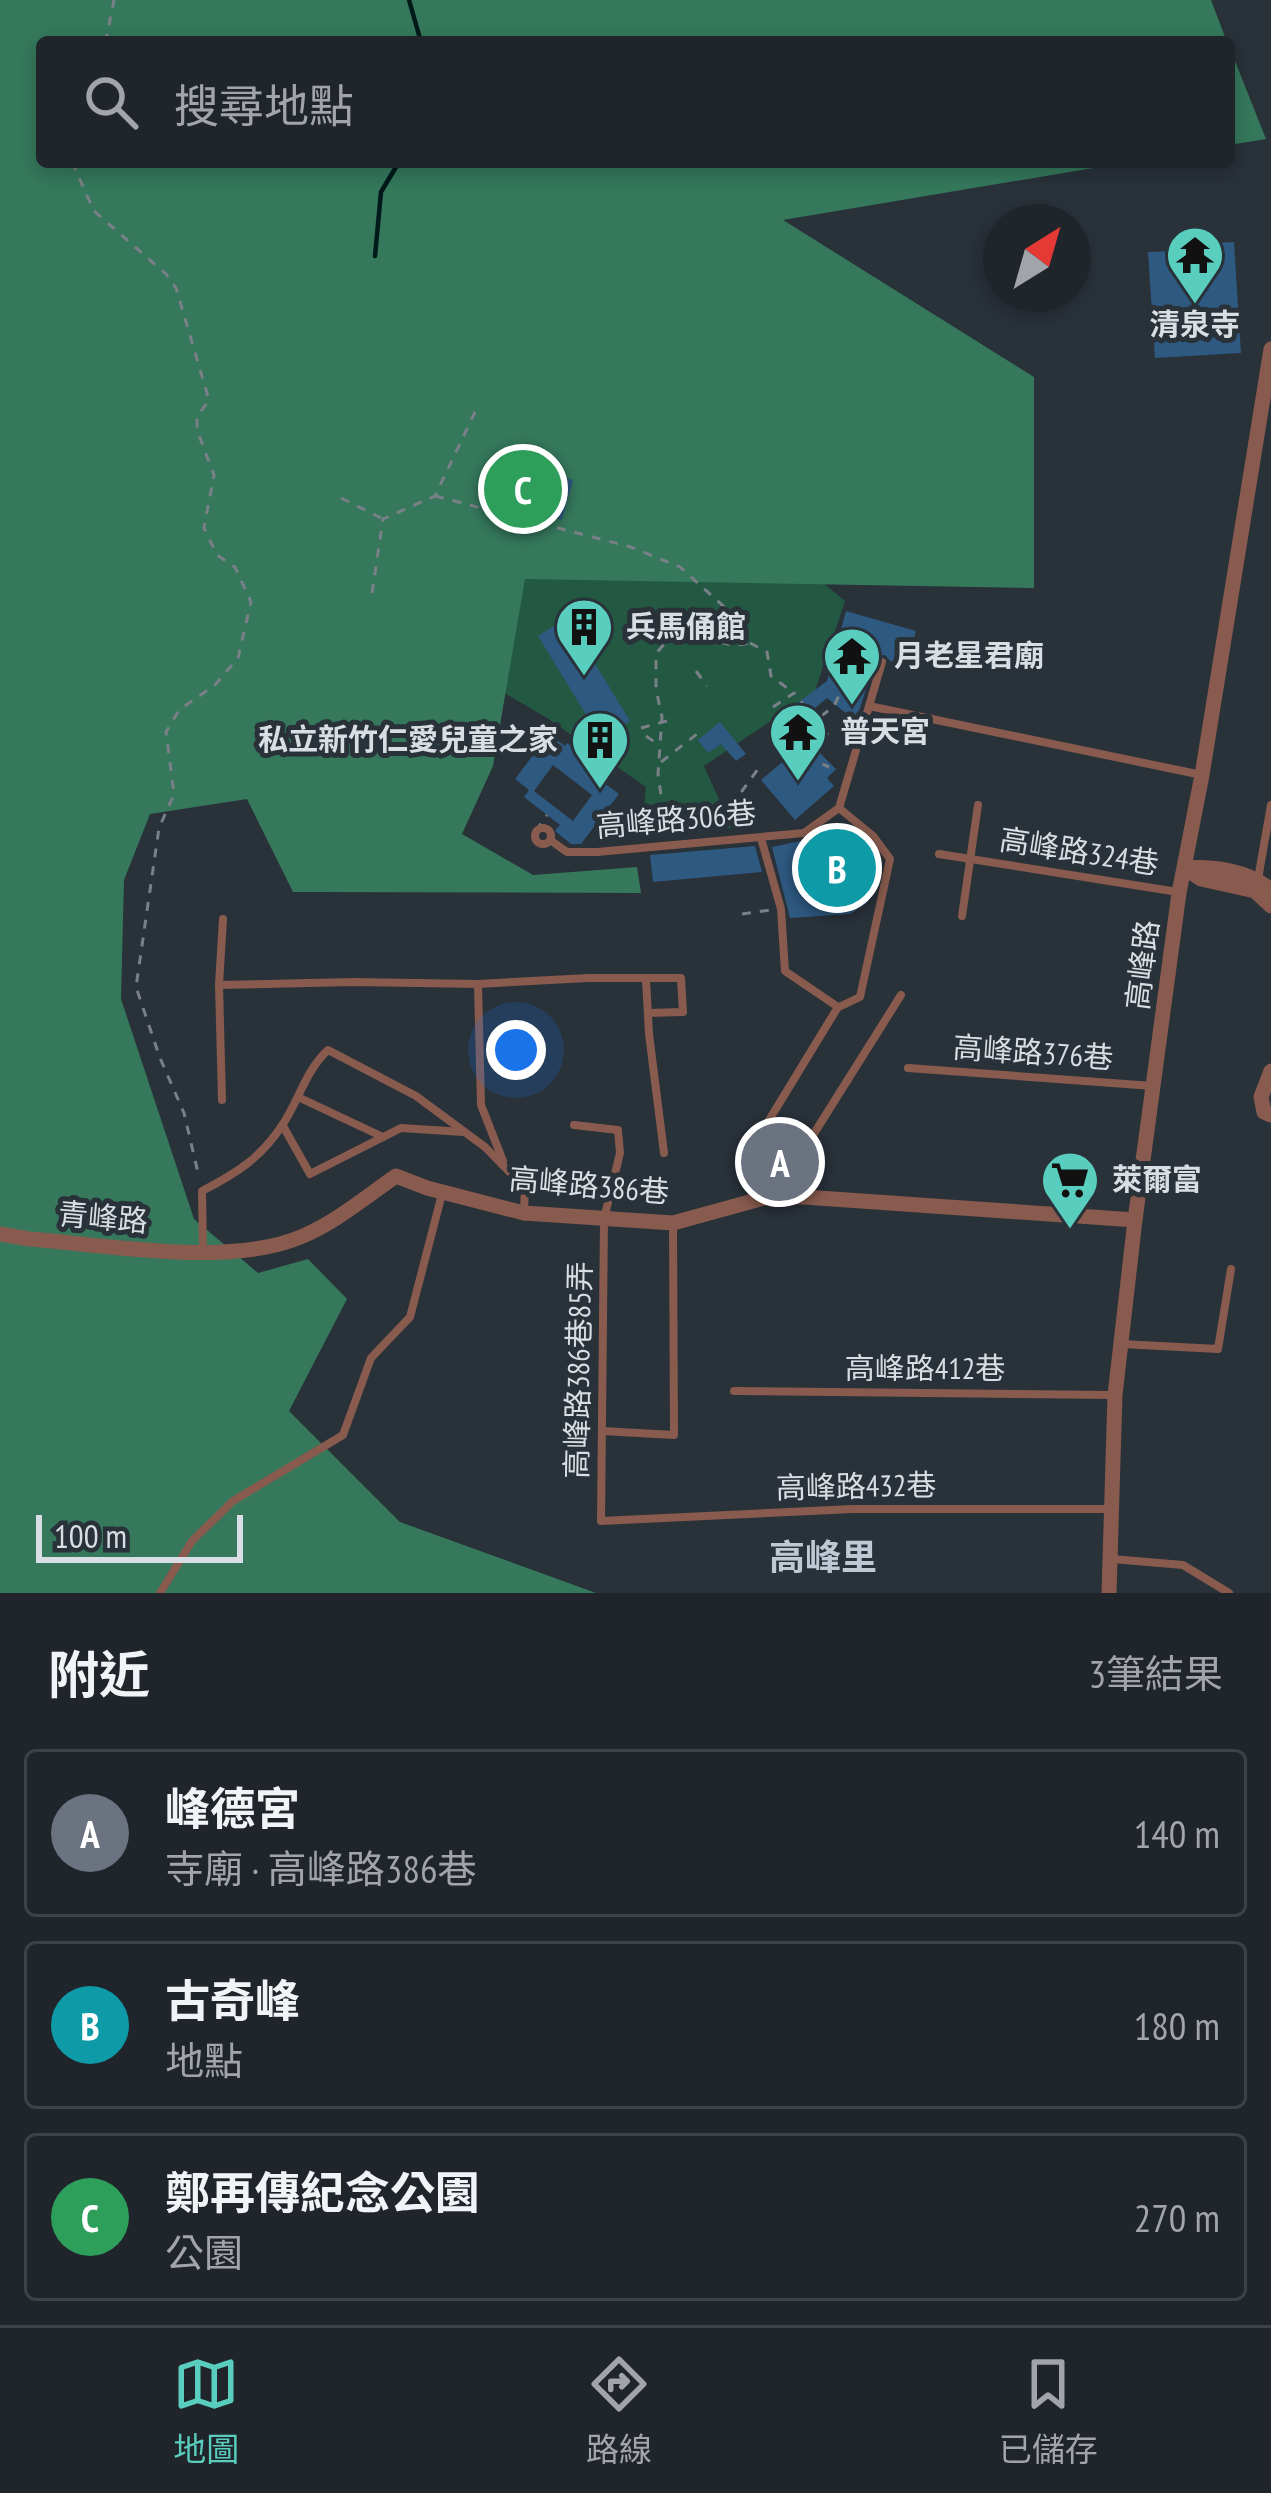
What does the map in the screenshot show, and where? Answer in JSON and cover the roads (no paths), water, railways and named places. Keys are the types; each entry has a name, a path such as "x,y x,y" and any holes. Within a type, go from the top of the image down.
{"street":[{"name":"高峰路","path":"1109,1593 1115,1395 1135,1220 1179,892 1271,349"},
{"path":"1185,868 1206,867 1264,884"},
{"path":"1185,868 1201,879 1255,890 1271,906"},
{"path":"1271,1071 1261,1097 1264,1112 1271,1115"},
{"name":"高峰路386巷","path":"203,1253 253,1251 303,1237 396,1176 524,1213 604,1219 673,1223 775,1195 1135,1220"},
{"name":"青峰路","path":"0,1234 203,1253"}],"lane":[{"path":"754,1201 749,1153 838,1007 860,998 890,859 873,836 839,808 882,662"},
{"path":"868,706 1202,775"},
{"path":"1264,884 1271,805"},
{"name":"高峰路324巷","path":"962,916 978,806"},
{"name":"高峰路306巷","path":"536,831 538,842 550,841 567,852 582,852 804,833 839,808"},
{"path":"761,838 781,909 785,971 838,1007"},
{"name":"高峰路324巷","path":"939,854 1179,892"},
{"path":"221,1100 223,920"},
{"path":"219,985 681,978 682,1012 648,1013"},
{"path":"646,980 664,1153"},
{"path":"478,984 481,1105 505,1168"},
{"path":"775,1195 901,995"},
{"path":"203,1253 202,1191 243,1169 283,1126 328,1050 416,1096 485,1147 524,1188 524,1213"},
{"name":"高峰路376巷","path":"908,1068 1154,1087"},
{"path":"298,1097 383,1137"},
{"name":"高峰路386巷85弄","path":"574,1125 618,1130 620,1154 604,1219 601,1521"},
{"path":"283,1126 310,1174 401,1128 465,1132"},
{"path":"160,1593 192,1541 233,1501 343,1435 371,1358 410,1317 443,1192"},
{"path":"602,1430 674,1435 673,1223"},
{"path":"1121,1344 1218,1349 1231,1269"},
{"name":"高峰路412巷","path":"734,1391 1115,1395"},
{"name":"高峰路432巷","path":"601,1521 853,1509 1112,1509"},
{"path":"1110,1559 1184,1565 1228,1593"}],"waterway":[{"path":"409,0 419,36"},
{"path":"375,256 381,192 395,168"}],"place":[{"name":"清泉寺","path":"1195,306"},
{"name":"鄭再傳紀念公園","path":"523,489"},
{"name":"兵馬俑館","path":"584,678"},
{"name":"月老星君廟","path":"852,707"},
{"name":"普天宮","path":"798,783"},
{"name":"私立新竹仁愛兒童之家","path":"600,791"},
{"name":"古奇峰","path":"837,868"},
{"name":"峰德宮","path":"780,1162"},
{"name":"萊爾富","path":"1070,1231"}],"district":[{"name":"高峰里","path":"823,1557"}]}
